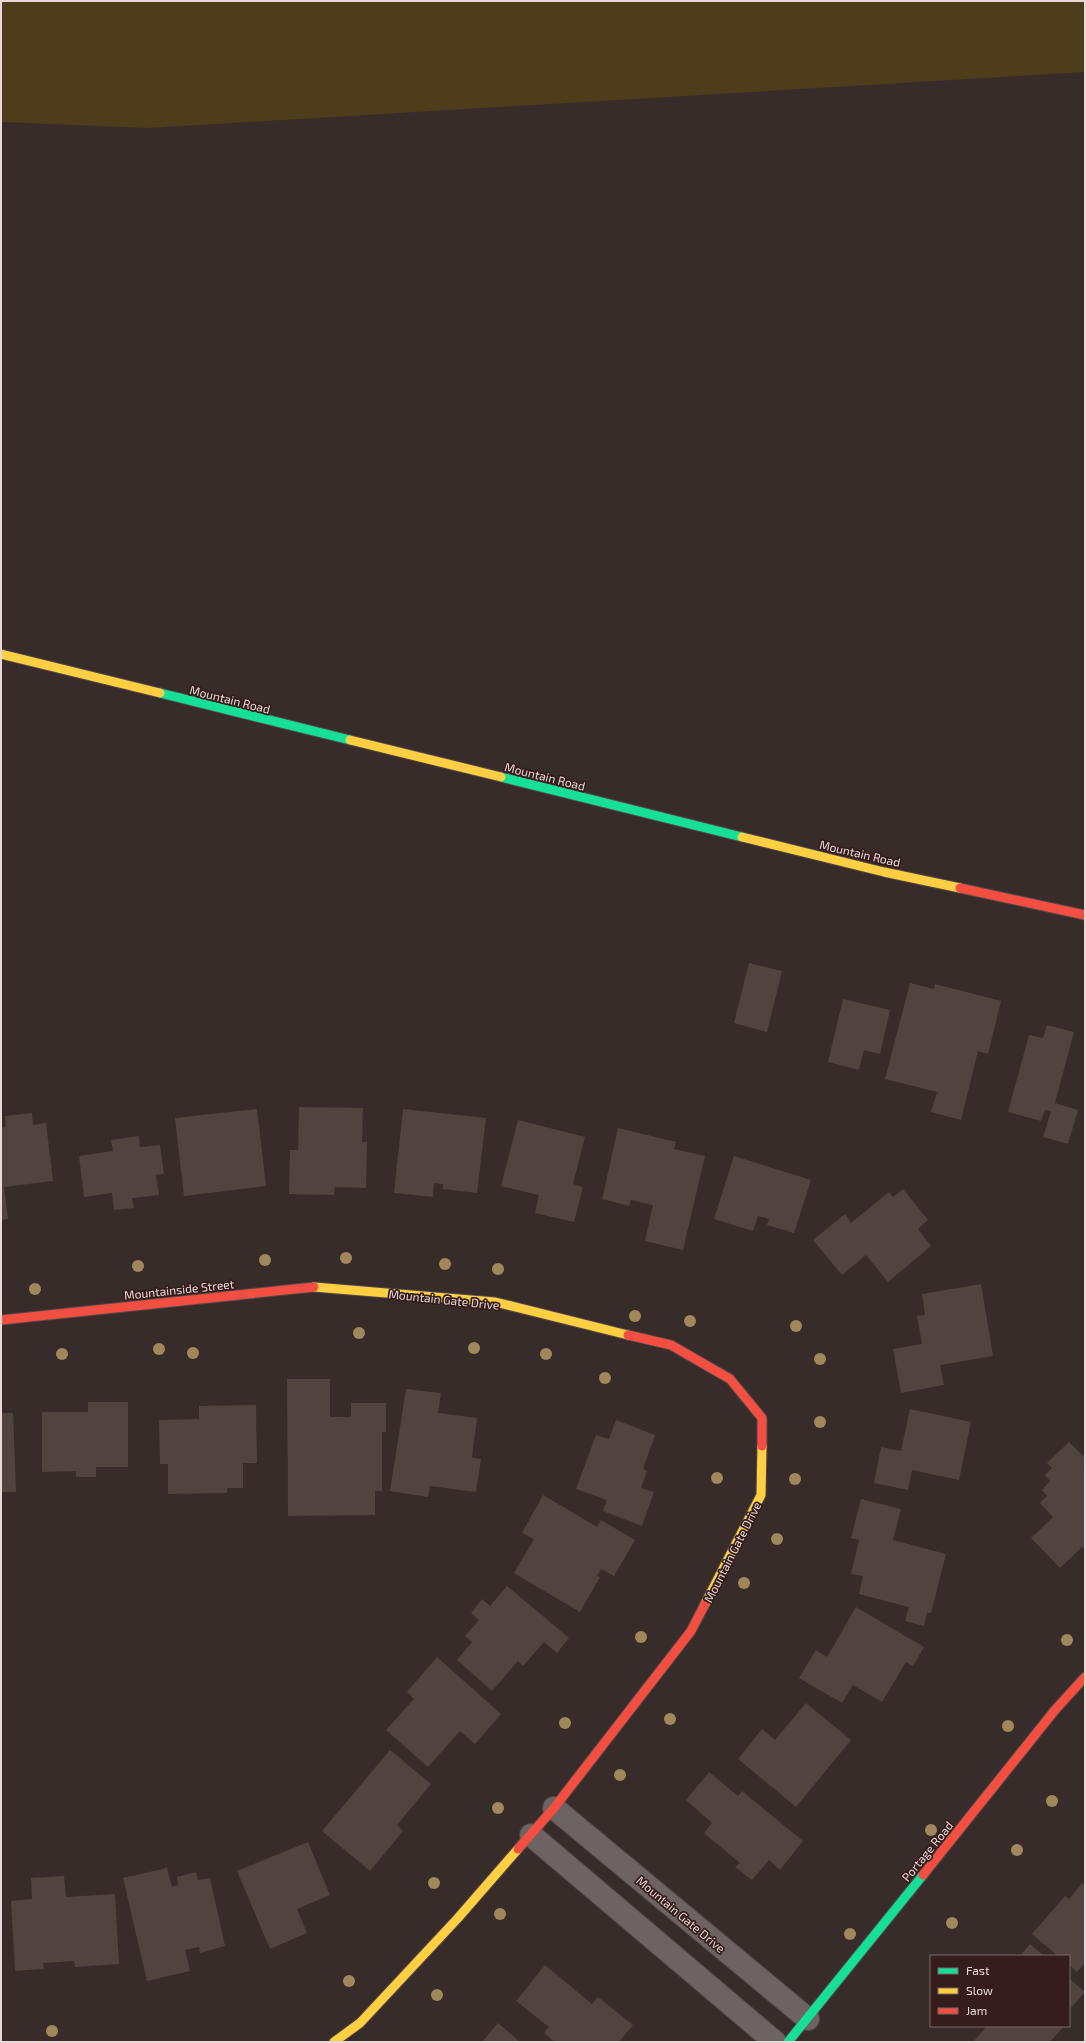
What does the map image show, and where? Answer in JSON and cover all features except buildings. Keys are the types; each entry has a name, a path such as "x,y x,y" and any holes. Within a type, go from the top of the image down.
{"street":[{"name":"Mountain Road","path":"1,654 884,872 1085,915"},
{"name":"Mountainside Street","path":"1,1320 314,1287 359,1291"},
{"name":"Mountain Gate Drive","path":"334,2042 360,2023 554,1808 691,1631 760,1496 762,1418 730,1379 671,1344 495,1302 359,1291"},
{"name":"Portage Road","path":"788,2042 1055,1710 1085,1677"},
{"name":"Mountain Gate Drive","path":"554,1808 808,2018"},
{"path":"531,1835 775,2042"}],"shaded area":[{"path":"1,1 1085,1 1085,72 148,128 1,122"}],"traffic: fast":[{"path":"160,693 350,740"},
{"path":"501,777 742,837"},
{"path":"788,2042 923,1875"}],"traffic: slow":[{"path":"1,654 160,693"},
{"path":"350,740 501,777"},
{"path":"742,837 884,872 960,888"},
{"path":"314,1287 495,1302 628,1335"},
{"path":"705,1604 761,1495 762,1446"},
{"path":"334,2042 360,2023 458,1918 518,1849"}],"traffic: jam":[{"path":"960,888 1085,915"},
{"path":"1,1320 314,1287"},
{"path":"628,1335 671,1345 730,1379 762,1418 762,1446"},
{"path":"518,1849 554,1808 691,1631 705,1604"},
{"path":"923,1875 1055,1710 1085,1677"}]}
